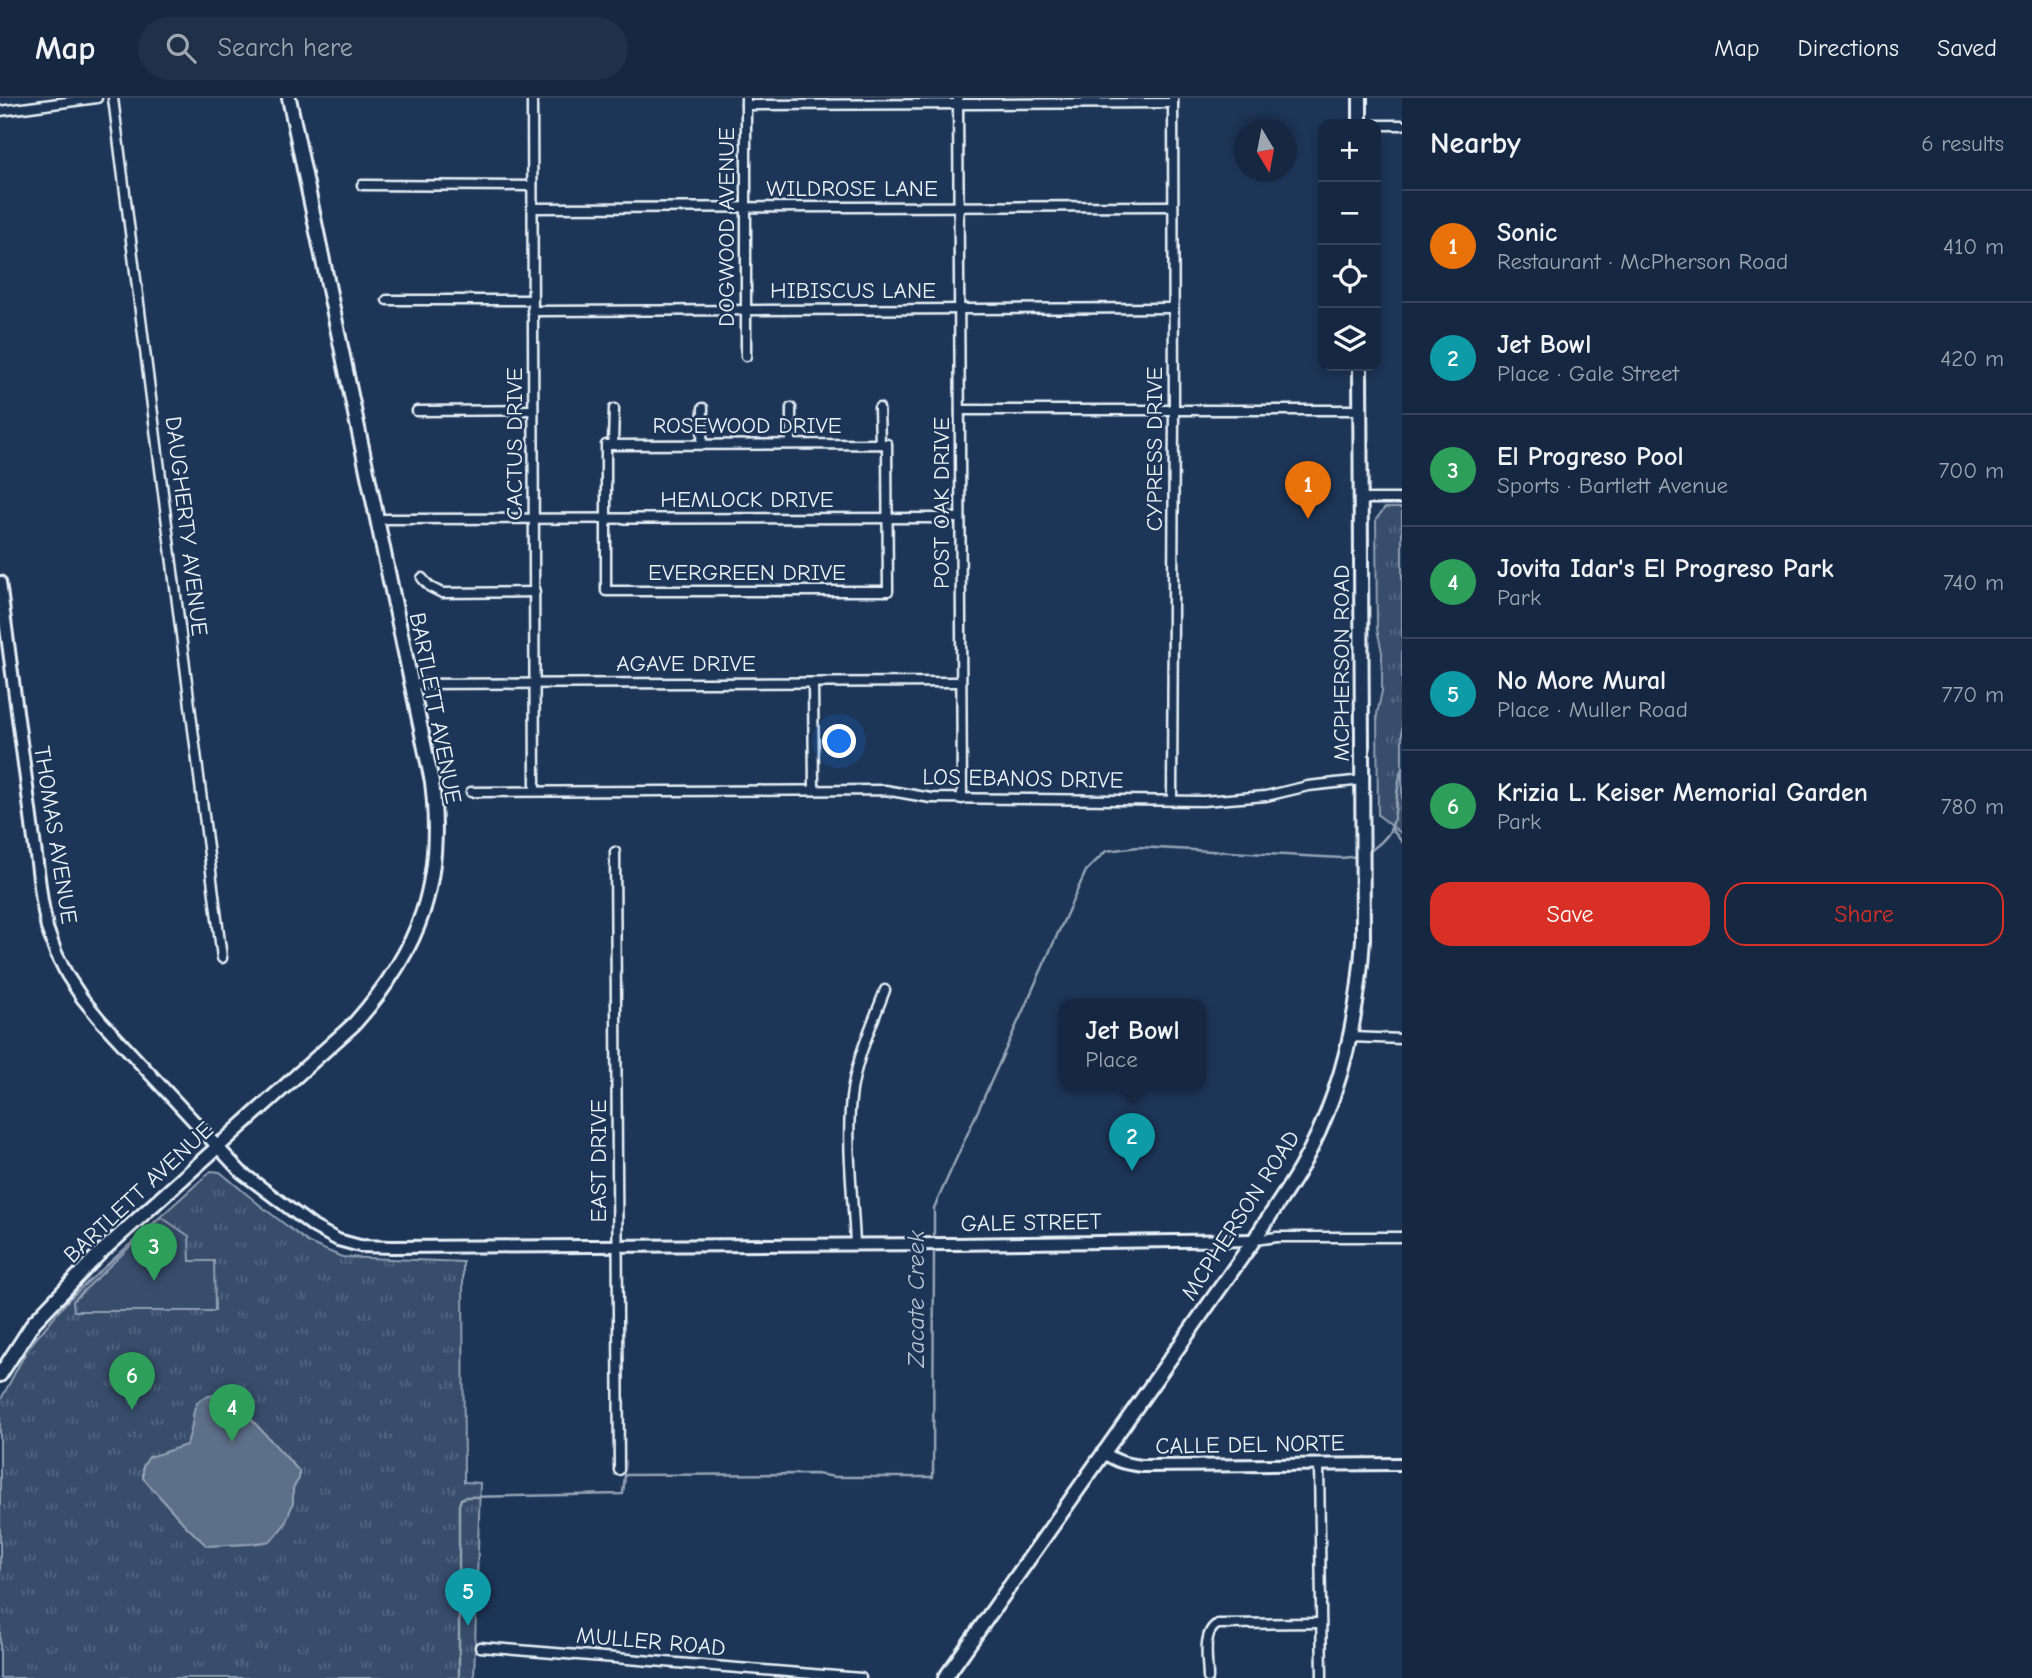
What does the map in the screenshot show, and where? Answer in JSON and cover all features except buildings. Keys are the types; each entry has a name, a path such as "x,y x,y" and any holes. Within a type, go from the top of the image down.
{"main road":[{"name":"BARTLETT AVENUE","path":"0,1374 34,1322 99,1254 354,1024 376,1000 404,958 422,917 433,875 436,818 432,782 289,98"},
{"path":"1360,98 1360,119"},
{"name":"MCPHERSON ROAD","path":"945,1678 1254,1240 1300,1168 1339,1080 1351,1037 1361,975 1363,780 1360,371"}],"street":[{"path":"0,111 97,98"},
{"name":"DAUGHERTY AVENUE","path":"113,98 222,958"},
{"name":"CACTUS DRIVE","path":"532,98 535,791"},
{"path":"746,102 1172,100"},
{"name":"CYPRESS DRIVE","path":"1172,100 1172,799"},
{"name":"POST OAK DRIVE","path":"958,101 962,799"},
{"name":"DOGWOOD AVENUE","path":"746,102 746,356"},
{"path":"1381,125 1402,125"},
{"path":"362,186 532,186"},
{"name":"WILDROSE LANE","path":"532,208 1172,206"},
{"path":"387,300 533,300"},
{"name":"HIBISCUS LANE","path":"532,311 1173,308"},
{"path":"702,444 703,408"},
{"path":"791,408 791,444"},
{"path":"879,408 888,518"},
{"path":"606,518 614,409"},
{"path":"417,411 533,410"},
{"path":"960,410 1360,410"},
{"name":"ROSEWOOD DRIVE","path":"610,444 884,444"},
{"path":"1362,499 1402,499"},
{"name":"EVERGREEN DRIVE","path":"606,518 606,592 888,591 888,518"},
{"name":"HEMLOCK DRIVE","path":"377,519 960,518"},
{"path":"422,578 430,587 442,593 535,592"},
{"name":"THOMAS AVENUE","path":"0,582 42,901 47,928 66,975 101,1021 241,1172 314,1227 338,1240 370,1246 450,1246"},
{"path":"813,682 814,789"},
{"name":"AGAVE DRIVE","path":"412,684 961,682"},
{"name":"LOS EBANOS DRIVE","path":"471,792 814,789 885,790 931,798 962,799 1203,801 1266,796 1308,786 1363,780"},
{"name":"EAST DRIVE","path":"614,852 619,1470"},
{"path":"855,1244 851,1097 861,1054 886,990"},
{"path":"1351,1037 1402,1039"},
{"name":"GALE STREET","path":"450,1246 946,1244 1402,1237"},
{"name":"CALLE DEL NORTE","path":"1103,1452 1114,1461 1142,1466 1402,1464"},
{"path":"1319,1464 1322,1678"},
{"path":"1208,1678 1208,1634 1212,1627 1218,1624 1321,1623"},
{"name":"MULLER ROAD","path":"480,1647 861,1678"}],"green space":[{"path":"1385,508 1402,508 1402,834 1378,815 1377,714 1382,691 1382,652 1377,629 1376,519"},
{"path":"211,1171 220,1172 309,1243 342,1257 463,1262 464,1482 480,1483 474,1678 0,1678 0,1401 28,1348 68,1300"},
{"path":"161,1217 189,1236 190,1261 214,1261 215,1311 74,1311 73,1301"}],"shaded area":[{"path":"228,1394 299,1471 299,1479 293,1488 293,1503 285,1524 271,1541 207,1546 143,1478 143,1466 149,1457 186,1445 198,1402 213,1395"}],"waterway":[{"name":"Zacate Creek","path":"1368,853 1384,839 1391,828 1402,769"},
{"path":"1391,828 1402,842"},
{"name":"Zacate Creek","path":"934,1240 934,1208 1086,871 1106,851 1138,847 1342,858 1359,856"},
{"name":"Zacate Creek","path":"459,1678 461,1499 623,1494 625,1475 816,1474 836,1477 933,1477 934,1246"}],"place":[{"name":"Sonic","path":"1308,519"},
{"name":"Jet Bowl","path":"1132,1171"},
{"name":"El Progreso Pool","path":"154,1281"},
{"name":"Krizia L. Keiser Memorial Garden","path":"132,1410"},
{"name":"Jovita Idar's El Progreso Park","path":"232,1442"},
{"name":"No More Mural","path":"468,1626"}]}
